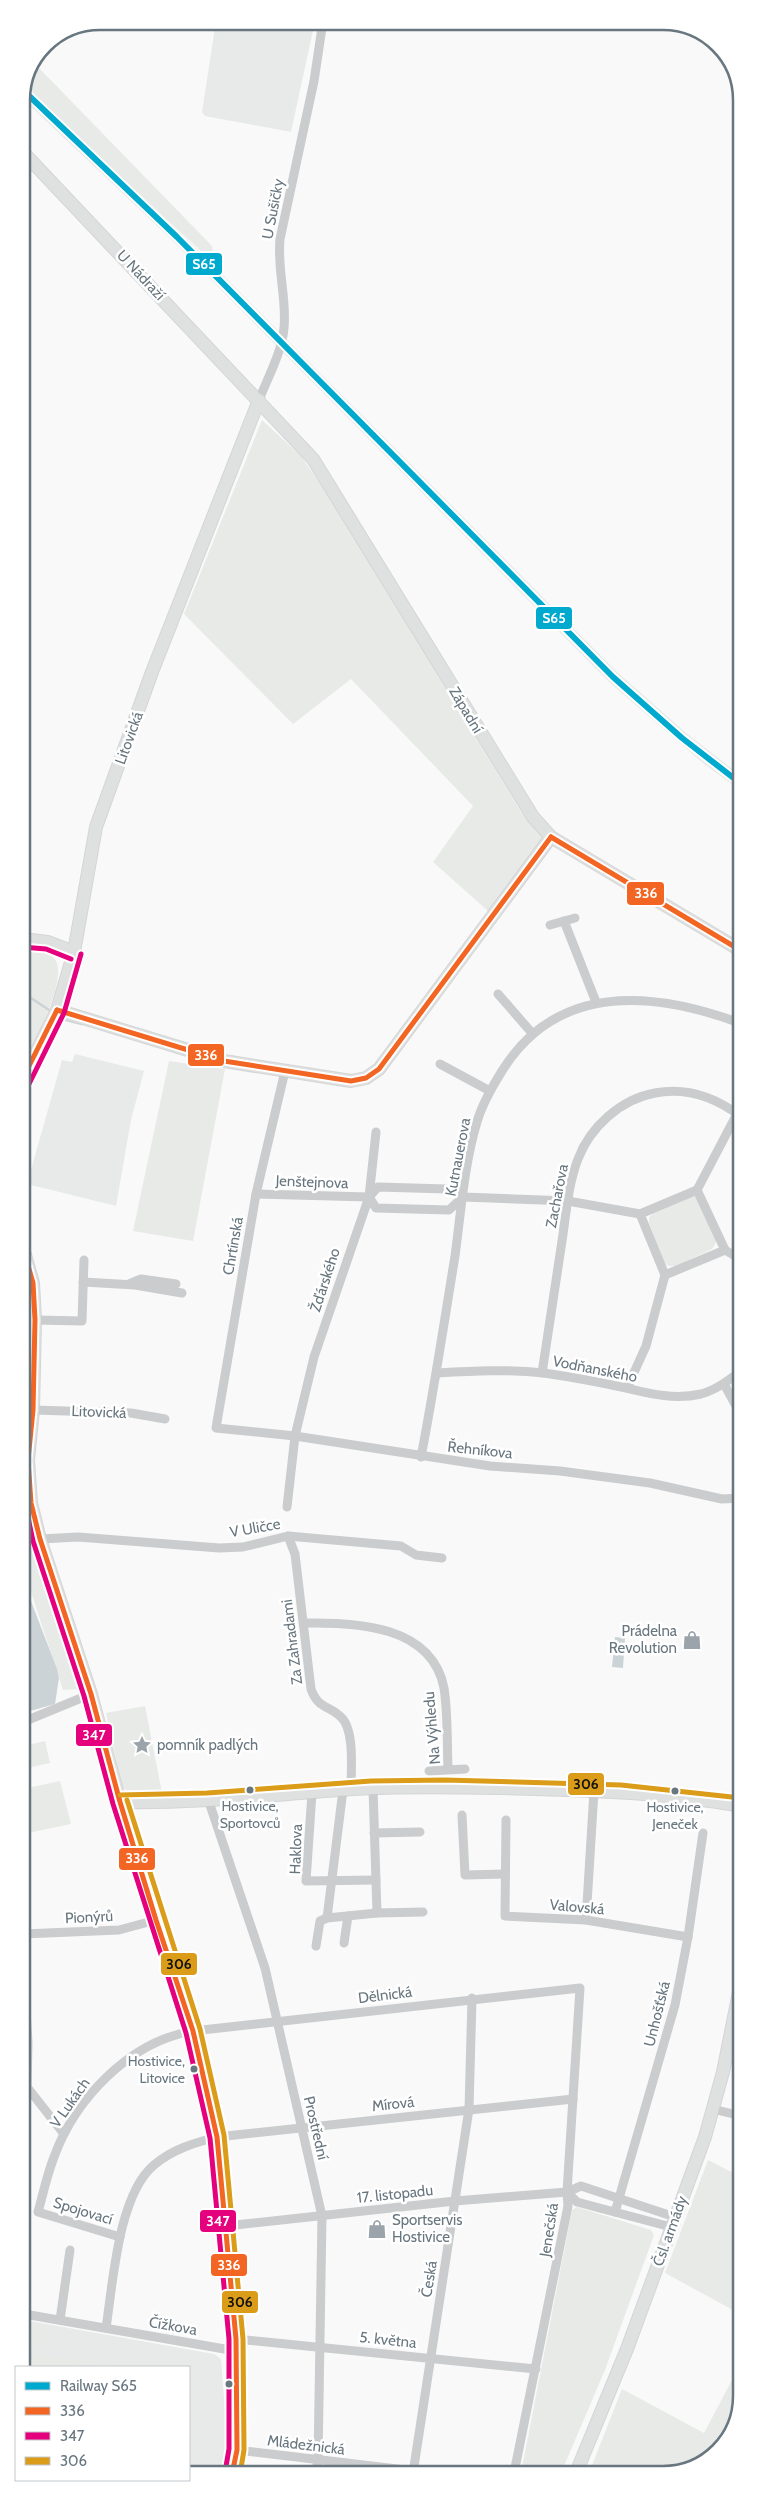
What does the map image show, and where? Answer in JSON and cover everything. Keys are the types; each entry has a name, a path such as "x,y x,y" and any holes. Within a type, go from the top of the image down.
{"street":[{"name":"U Sušičky","path":"259,400 282,343 285,325 278,261 280,239 314,81 322,30"},
{"name":"U Nádraží","path":"30,159 259,400"},
{"name":"Západní","path":"259,400 314,459 533,817 551,837 733,946"},
{"name":"Litovická","path":"30,1065 57,1010 74,952 96,827 152,672 259,400"},
{"path":"57,1010 224,1061 351,1080 366,1078 379,1069 551,837"},
{"path":"550,925 575,918"},
{"path":"564,921 596,1002"},
{"path":"30,940 48,942 74,952"},
{"path":"498,994 532,1033"},
{"name":"Kutnauerova","path":"421,1457 437,1373 469,1156 477,1120 490,1091 511,1056 532,1033 566,1013 596,1002 672,1002 702,1009 733,1020"},
{"path":"440,1064 490,1091"},
{"name":"Chrtínská","path":"216,1428 256,1194 285,1070"},
{"name":"Zachařova","path":"542,1373 568,1201 578,1159 586,1144 604,1120 624,1104 644,1095 666,1091 688,1092 714,1098 733,1109"},
{"path":"627,1388 646,1346 665,1275 640,1214 697,1190 733,1123"},
{"name":"Žďárského","path":"288,1507 295,1436 314,1357 368,1198 376,1132"},
{"name":"Jenštejnova","path":"368,1198 378,1187 447,1189 463,1197 568,1201 640,1214"},
{"path":"697,1190 725,1250 733,1255"},
{"name":"Jenštejnova","path":"256,1194 368,1198 376,1208 450,1210 463,1197"},
{"path":"665,1275 725,1250"},
{"path":"35,1320 82,1321 84,1260"},
{"path":"30,1275 33,1283 35,1320 33,1410 30,1431"},
{"path":"126,1285 141,1278 176,1284"},
{"path":"84,1282 126,1285 182,1293"},
{"name":"Vodňanského","path":"437,1373 486,1370 542,1373 627,1388 654,1396 702,1394 733,1378"},
{"path":"724,1384 733,1401"},
{"name":"Litovická","path":"33,1410 131,1413 165,1419"},
{"name":"Řehníkova","path":"216,1428 295,1436 421,1457 490,1466 560,1470 650,1484 722,1499 733,1498"},
{"path":"30,1494 40,1539 91,1694 120,1802 156,1920 193,2031 217,2137 236,2345 237,2450 234,2466"},
{"name":"V Uličce","path":"40,1539 78,1537 219,1548 243,1547 288,1536 401,1546 416,1555 442,1558"},
{"name":"Za Zahradami","path":"288,1536 295,1554 311,1689 315,1700 340,1716 349,1732 347,1790"},
{"name":"Na Výhledu","path":"304,1624 338,1623 376,1627 404,1638 427,1652 438,1669 444,1688 448,1769 465,1769"},
{"path":"30,1719 91,1694"},
{"path":"429,1771 448,1769"},
{"path":"120,1802 208,1799 373,1788 594,1791 733,1805"},
{"path":"373,1788 377,1913"},
{"path":"327,1918 347,1790"},
{"path":"586,1920 594,1791"},
{"name":"Haklova","path":"312,1793 306,1881 376,1880"},
{"name":"Prostřední","path":"208,1799 265,1968 322,2216 317,2466"},
{"path":"462,1814 465,1875 505,1874"},
{"name":"Valovská","path":"506,1820 505,1916 586,1920 688,1937"},
{"path":"374,1833 420,1832"},
{"name":"Unhošťská","path":"615,2212 675,2005 688,1937 703,1833"},
{"path":"316,1946 320,1921 327,1918 377,1913 423,1912"},
{"path":"344,1944 348,1916"},
{"name":"Pionýrů","path":"30,1934 119,1930 156,1920"},
{"name":"Dělnická","path":"193,2031 472,1998 580,1988"},
{"name":"Jenečská","path":"515,2466 568,2206 567,2192 580,1988"},
{"name":"Česká","path":"415,2466 469,2109 472,1998"},
{"name":"V Lukách","path":"38,2212 53,2157 64,2134 91,2093 118,2066 152,2044 174,2034 193,2031"},
{"name":"Čsl. armády","path":"579,2466 610,2395 673,2222 713,2109 733,2041"},
{"path":"30,2091 64,2134"},
{"name":"Mírová","path":"217,2137 573,2098"},
{"path":"713,2109 733,2114"},
{"name":"Spojovací","path":"38,2212 120,2237 136,2188 153,2166 182,2147 217,2137"},
{"name":"17. listopadu","path":"226,2226 455,2201 567,2192 581,2186 619,2197 673,2222"},
{"path":"567,2192 577,2202 615,2212 673,2222"},
{"path":"106,2328 120,2237"},
{"path":"60,2320 70,2250"},
{"name":"Čížkova","path":"30,2315 106,2328 236,2345"},
{"name":"5. května","path":"236,2345 319,2346 536,2370"},
{"name":"Mládežnická","path":"237,2450 362,2466"}],"shaded area":[{"path":"215,30 313,30 291,132 205,116 202,112"},
{"path":"38,67 212,246 214,263 31,90"},
{"path":"31,90 181,233 618,673 686,733 733,770 733,785 703,763 609,682 173,241 30,106"},
{"path":"262,420 301,456 335,505 521,812 543,837 488,911 433,862 473,806 351,679 293,724 184,614"},
{"path":"30,946 45,951 53,957 58,971 53,998 30,1049"},
{"path":"75,1054 144,1071 131,1120 116,1206 30,1185 30,1173 62,1060 72,1062"},
{"path":"169,1061 225,1069 193,1241 133,1231"},
{"path":"693,1196 696,1197 717,1241 712,1249 676,1266 669,1266 664,1263 649,1223 649,1218 652,1214"},
{"path":"30,1533 81,1689 63,1690 30,1589"},
{"path":"30,1598 57,1669 59,1678 55,1704 30,1711"},
{"path":"615,1637 625,1638 623,1668 612,1667"},
{"path":"145,1706 162,1793 136,1793 122,1788 106,1713"},
{"path":"45,1741 50,1763 30,1767 30,1744"},
{"path":"60,1781 71,1824 30,1833 30,1787"},
{"path":"708,2160 733,2173 733,2310 665,2273"},
{"path":"577,2207 651,2230 654,2235 605,2370 564,2466 522,2466 572,2210"},
{"path":"30,2321 214,2354 221,2359 227,2439 225,2466 190,2466 190,2366 30,2366"},
{"path":"30,2325 49,2327 46,2348 30,2345"},
{"path":"42,2355 119,2366 30,2366 30,2360"},
{"path":"733,2378 732,2405 726,2427 702,2454 681,2464 663,2466 592,2466 622,2389 704,2433"},
{"path":"190,2406 194,2428 190,2443"}],"waterway":[{"path":"30,997 49,1010"},
{"path":"62,1019 82,1024"}],"rail line":[{"name":"S65","path":"30,97 177,237 613,677 682,738 733,778"}],"transit line":[{"name":"336","path":"551,837 733,946"},
{"name":"336","path":"57,1010 224,1061 351,1081 366,1078 379,1069 551,837"},
{"name":"347","path":"30,948 46,949 71,959"},
{"name":"347","path":"30,1082 64,1013 81,954"},
{"name":"336","path":"30,1064 57,1010"},
{"name":"336","path":"30,1272 33,1283 35,1320 33,1410 30,1440"},
{"name":"336","path":"30,1489 31,1503 40,1539 91,1694 120,1802 156,1920 193,2031 217,2137 236,2339 237,2450 234,2466"},
{"name":"347","path":"30,1527 84,1696 113,1804 186,2033 210,2138 229,2339 229,2449 226,2466"},
{"name":"306","path":"120,1795 207,1793 371,1781 445,1780 621,1785 733,1797"},
{"name":"306","path":"127,1800 200,2029 224,2135 243,2339 244,2450 241,2466"}],"place":[{"name":"Prádelna Revolution","path":"692,1640"},
{"name":"pomník padlých","path":"142,1745"},
{"name":"Hostivice, Sportovců","path":"250,1790"},
{"name":"Hostivice, Jeneček","path":"675,1791"},
{"name":"Hostivice, Litovice","path":"194,2069"},
{"name":"Sportservis Hostivice","path":"377,2229"}]}
